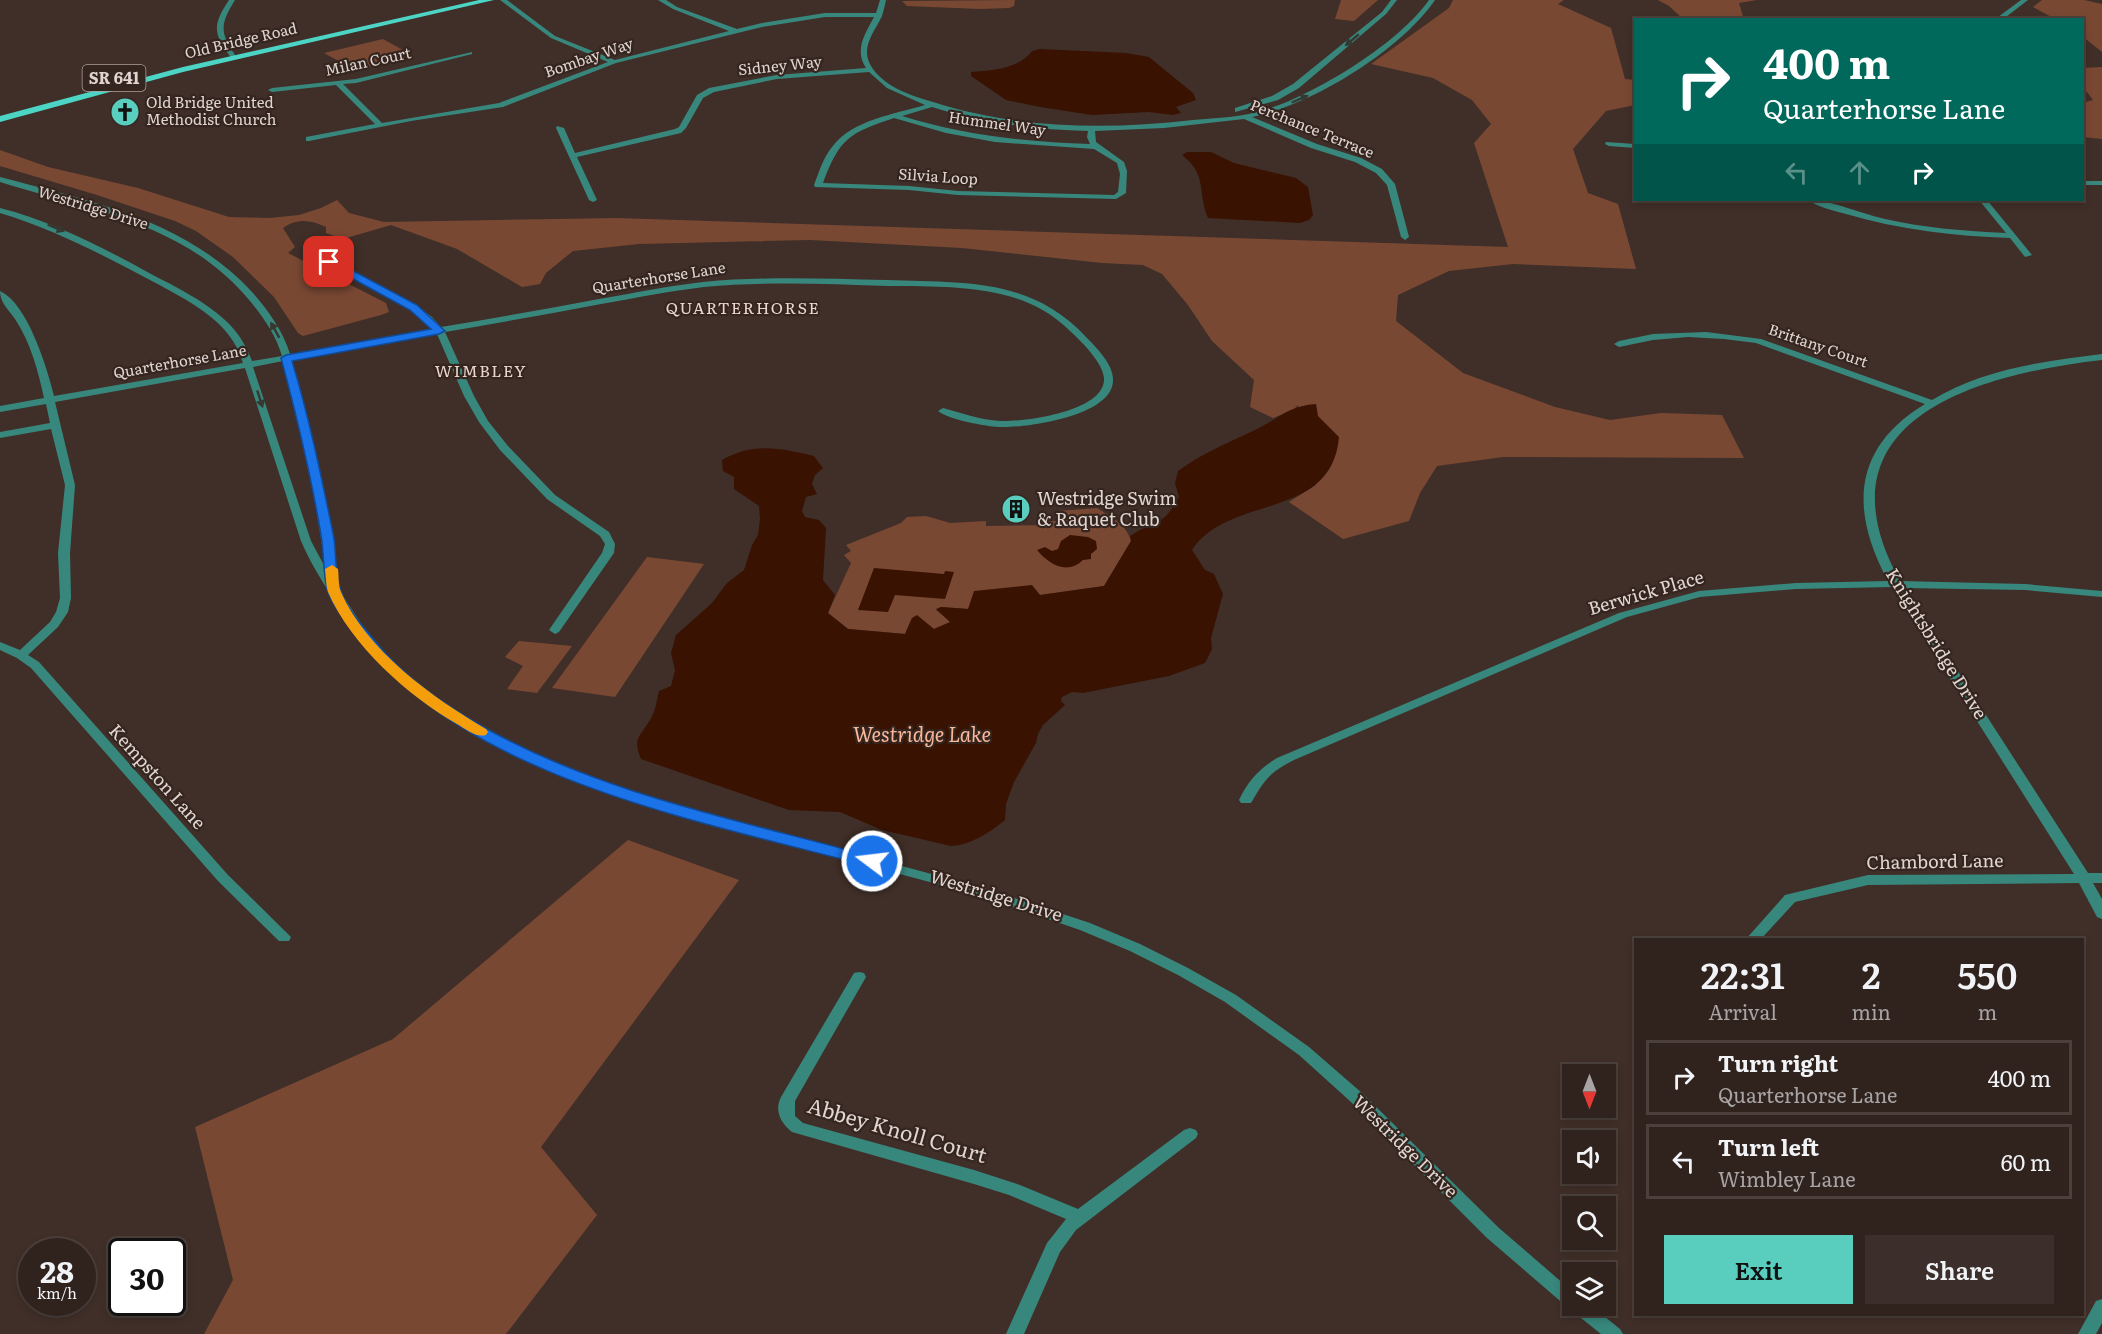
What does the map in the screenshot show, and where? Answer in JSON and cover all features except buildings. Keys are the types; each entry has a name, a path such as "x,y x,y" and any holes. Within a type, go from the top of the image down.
{"main road":[{"name":"Old Bridge Road","path":"0,119 231,55 456,0"},
{"name":"Old Bridge Road","path":"0,109 75,88 490,0"}],"street":[{"path":"231,55 221,41 218,32 219,24 232,0"},
{"path":"503,0 554,37 614,62"},
{"path":"661,0 675,8 735,31"},
{"path":"883,0 880,15 863,46 863,54 871,70 897,90 931,105 973,116 1010,123 1092,129 1151,128 1203,122 1244,116 1282,106 1321,89 1410,27 1428,8 1432,0"},
{"path":"1203,122 1275,98 1296,86 1384,13 1394,0"},
{"path":"2000,18 2025,0"},
{"name":"Bombay Way","path":"309,139 506,104 560,81 614,62 735,31 810,16 880,15"},
{"name":"Milan Court","path":"272,90 339,84 470,53"},
{"name":"Sidney Way","path":"572,156 678,131 700,97 722,87 777,76 871,70"},
{"path":"339,84 380,125"},
{"name":"Silvia Loop","path":"931,105 858,130 840,142 834,148 818,185 909,188 958,193 1111,197 1121,195 1122,165 1096,147"},
{"name":"Perchance Terrace","path":"1233,112 1314,146 1358,160 1379,171 1391,184 1405,237"},
{"name":"Hummel Way","path":"897,117 985,138 1096,147"},
{"path":"560,128 593,200"},
{"path":"1092,129 1090,136 1096,147"},
{"path":"1609,144 1634,146"},
{"name":"Westridge Drive","path":"0,179 128,216 154,226 192,246 233,278 254,299 279,336 306,430 328,537 334,591"},
{"path":"2084,183 2102,183"},
{"path":"1815,201 1846,212 1890,223 1949,232 2013,236"},
{"path":"1984,201 2028,255"},
{"name":"Westridge Drive","path":"0,210 78,237 199,303 232,330 242,345 306,541 318,569 353,623 380,657 409,684 450,714 516,751 570,775 641,800 924,874 1027,904 1079,923 1136,948 1211,988 1275,1029 1316,1062 1383,1122 1483,1224 1562,1292"},
{"path":"310,252 414,307 439,331 469,396 484,422 504,448 550,497 605,534 610,544 608,553 555,630"},
{"name":"Quarterhorse Lane","path":"0,409 677,288 749,280 812,279 952,285 1011,295 1049,309 1076,332 1108,373 1109,382 1106,390 1098,399 1086,406 1042,421 990,424 943,411"},
{"path":"0,294 14,308 30,336 43,368 70,481 70,501 65,533 65,599 62,612 52,627 21,655"},
{"name":"Brittany Court","path":"1619,344 1678,335 1738,337 1758,341 1931,403"},
{"name":"Knightsbridge Drive","path":"2102,357 2052,363 1997,375 1931,403 1895,432 1882,450 1872,474 1868,495 1870,518 1876,542 1896,585 1994,735 2102,914"},
{"path":"0,435 56,425"},
{"name":"Berwick Place","path":"1246,800 1251,786 1274,764 1623,615 1699,594 1741,589 1896,585 2025,587 2102,594"},
{"name":"Kempston Lane","path":"0,646 21,655 34,665 223,878 284,937"},
{"name":"Chambord Lane","path":"1754,938 1790,898 1868,880 2102,878"},
{"name":"Abbey Knoll Court","path":"860,977 787,1101 785,1112 789,1122 798,1128 1014,1190 1079,1217"},
{"path":"1015,1334 1053,1248 1079,1217 1190,1134"},
{"path":"1591,1316 1614,1334"}],"shaded area":[{"path":"1015,0 1014,6 1009,8 980,9 907,6 902,1"},
{"path":"1341,0 1378,0 1354,21 1335,19"},
{"path":"1453,0 1564,0 1558,4 1611,28 1625,79 1634,80 1634,105 1606,111 1573,149 1588,193 1618,204 1636,269 1513,264 1449,271 1398,295 1396,321 1463,373 1555,407 1610,420 1661,413 1722,415 1744,458 1503,457 1437,466 1420,493 1409,521 1343,539 1289,502 1316,485 1298,405 1293,410 1273,418 1250,407 1254,380 1212,341 1188,305 1162,274 1143,265 1102,263 962,248 810,240 639,244 573,251 546,273 540,284 522,287 457,249 391,225 343,239 326,233 326,227 299,221 283,228 295,247 288,253 386,303 389,312 303,336 298,333 274,297 233,257 196,231 175,221 97,195 0,166 0,150 48,167 138,188 229,217 270,218 299,215 337,200 349,213 384,222 617,218 1508,247 1474,143 1491,124 1472,100 1433,78 1371,64 1449,8"},
{"path":"1658,0 1757,0 1739,3 1743,18 1682,18 1669,6"},
{"path":"2042,0 2084,0 2102,4 2102,52 2084,38 2084,18 2053,18 2033,7"},
{"path":"383,39 414,56 355,70 324,53"},
{"path":"2102,67 2102,139 2084,137 2084,102 2093,100 2084,91 2084,68"},
{"path":"1097,508 1122,526 1131,541 1104,586 968,609 941,607 936,610 951,622 934,629 912,618 905,634 848,629 828,613 851,563 844,555 851,551 846,545 901,523 907,517 926,516 950,523 986,521 986,526 1046,525 1046,521 1059,521 1058,511"},
{"path":"647,557 704,564 615,697 552,688"},
{"path":"519,641 572,646 537,693 507,689 523,666 505,657"},
{"path":"628,840 739,880 541,1147 597,1215 506,1334 204,1334 233,1280 195,1127 393,1039"}],"water":[{"path":"1040,49 1126,53 1149,57 1193,93 1196,100 1176,107 1181,113 1173,115 1149,112 1092,115 1006,100 971,76 971,72 1013,65 1027,57 1032,51"},
{"path":"1187,152 1211,152 1234,163 1296,178 1308,187 1313,215 1309,220 1300,223 1208,218 1199,177 1190,162 1182,155"},
{"name":"Westridge Lake","path":"1316,404 1318,416 1339,437 1332,464 1318,482 1299,495 1229,521 1208,533 1192,550 1205,570 1214,574 1223,594 1211,638 1212,649 1205,663 1169,676 1083,693 1072,692 1062,697 1061,701 1065,705 1043,725 1036,743 1014,782 1006,804 1005,820 980,837 951,846 882,830 840,812 789,810 641,759 637,746 638,738 652,717 659,691 671,686 675,670 671,653 676,635 712,603 727,583 744,570 752,545 758,535 759,506 734,489 734,477 723,471 722,460 745,451 767,448 814,456 823,468 815,475 812,484 817,494 806,497 802,511 805,517 819,520 826,528 823,580 835,595 828,613 848,629 905,634 912,618 917,615 934,629 950,622 936,609 941,607 968,609 974,591 1032,585 1040,595 1104,586 1131,541 1130,536 1158,522 1173,507 1179,497 1175,483 1178,471 1205,454 1290,411"},
{"path":"1070,535 1088,537 1096,541 1097,549 1091,554 1091,559 1083,560 1070,567 1058,566 1037,550 1045,547 1052,551 1058,549 1061,541"},
{"path":"874,568 944,574 945,571 954,572 945,599 895,595 888,612 858,610"}],"slow traffic":[{"path":"332,569 334,591 353,623 380,657 409,684 450,714 481,732"}],"place":[{"name":"Old Bridge United Methodist Church","path":"125,112"},
{"name":"Westridge Swim & Raquet Club","path":"1016,509"}],"district":[{"name":"QUARTERHORSE","path":"743,308"},
{"name":"WIMBLEY","path":"481,371"}],"route":[{"path":"329,262 414,307 439,331 286,358 304,419 328,537 334,591 353,623 380,657 409,684 450,714 516,751 570,775 641,800 872,861"}]}
